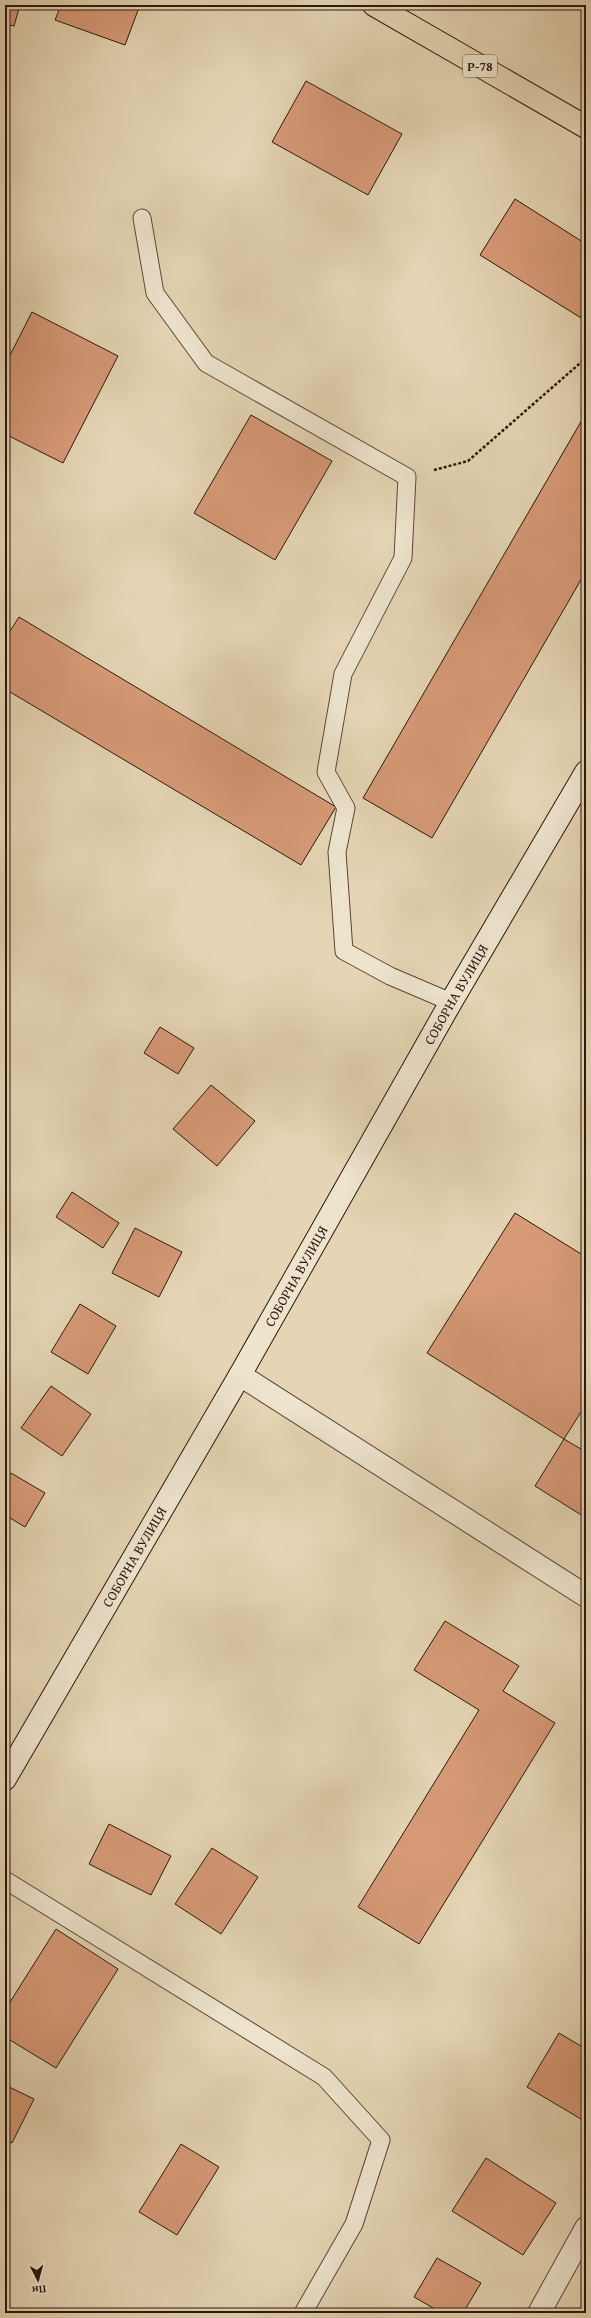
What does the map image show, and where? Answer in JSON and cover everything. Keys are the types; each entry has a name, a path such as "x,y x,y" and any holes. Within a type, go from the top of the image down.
{"main road":[{"name":"Р-78","path":"374,5 586,127"}],"street":[{"name":"СОБОРНА ВУЛИЦЯ","path":"5,1779 240,1375 451,1002 586,772"},
{"path":"240,1375 586,1596"},
{"path":"539,2313 586,2228"}],"lane":[{"path":"142,218 155,293 206,363 407,477 403,558 343,674 326,772 346,808 337,852 344,950 390,976 451,1002"},
{"path":"5,1880 324,2077 381,2140 354,2224 303,2313"}],"path":[{"path":"407,477 468,461 586,358"}],"building":[{"path":"5,5 20,5 14,26 5,24"},
{"path":"61,5 140,5 125,45 55,20"},
{"path":"306,81 402,134 368,195 272,142"},
{"path":"515,199 586,244 586,321 480,255"},
{"path":"32,312 118,356 63,463 5,434 5,365"},
{"path":"586,413 586,571 432,838 363,798"},
{"path":"251,415 332,461 275,560 194,513"},
{"path":"19,617 336,807 301,865 5,689 5,639"},
{"path":"160,1027 194,1048 178,1074 144,1053"},
{"path":"211,1085 255,1121 217,1166 173,1129"},
{"path":"72,1192 119,1223 103,1248 56,1217"},
{"path":"515,1213 586,1257 586,1404 564,1439 427,1353"},
{"path":"135,1228 182,1252 159,1297 112,1273"},
{"path":"80,1304 116,1326 88,1374 51,1352"},
{"path":"51,1386 91,1414 62,1456 21,1428"},
{"path":"564,1439 586,1452 586,1518 535,1486"},
{"path":"11,1473 45,1493 25,1527 5,1515 5,1483"},
{"path":"445,1621 519,1666 503,1691 555,1723 419,1944 358,1907 479,1710 414,1670"},
{"path":"109,1824 171,1856 151,1895 89,1864"},
{"path":"212,1848 258,1877 221,1934 175,1904"},
{"path":"56,1929 118,1969 56,2068 5,2037 5,2010"},
{"path":"559,2033 586,2049 586,2122 527,2087"},
{"path":"5,2085 34,2099 12,2143 5,2139"},
{"path":"181,2144 219,2167 177,2235 139,2212"},
{"path":"486,2158 556,2203 523,2255 452,2211"},
{"path":"437,2258 481,2283 463,2313 442,2313 414,2297"}]}
